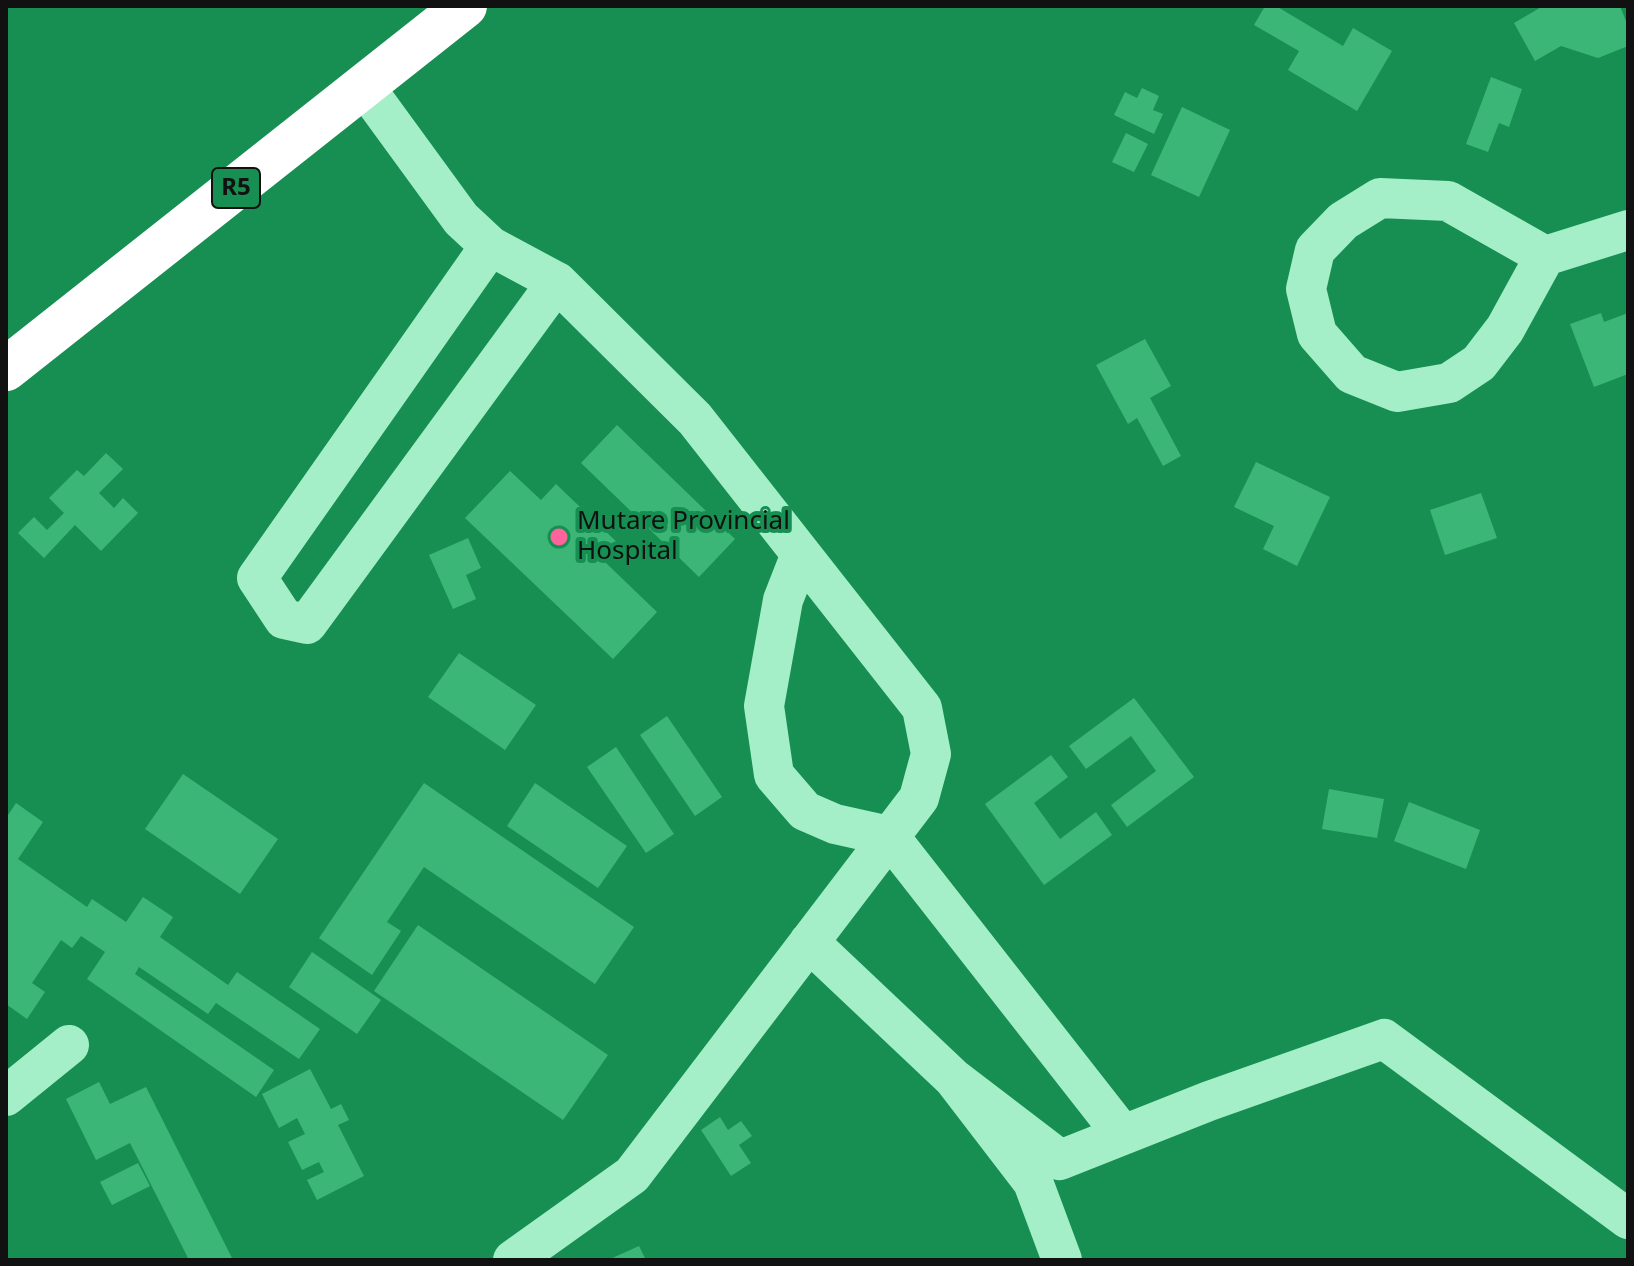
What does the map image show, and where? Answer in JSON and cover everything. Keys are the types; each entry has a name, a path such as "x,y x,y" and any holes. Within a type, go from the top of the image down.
{"highway":[{"name":"R5","path":"6,369 465,6"}],"street":[{"path":"364,86 461,219 490,246 557,282 695,419 922,708 931,754 919,798 632,1175 513,1260"},
{"path":"1545,256 1448,201 1380,198 1343,221 1315,250 1306,289 1317,334 1352,374 1397,392 1449,383 1479,363 1505,329 1545,256 1628,230"},
{"path":"490,246 257,578 284,619 307,624 557,282"},
{"path":"801,554 783,600 764,706 774,775 805,811 835,824 889,836 1123,1135"},
{"path":"809,942 954,1079 1060,1160 1209,1101 1384,1039 1628,1219"},
{"path":"6,1096 69,1045"},
{"path":"954,1079 1033,1182 1062,1260"}],"building":[{"path":"1265,6 1276,6 1343,46 1353,28 1392,51 1357,111 1288,70 1299,51 1254,25"},
{"path":"1543,6 1620,6 1628,26 1628,46 1598,58 1561,46 1535,61 1514,23"},
{"path":"1491,77 1522,89 1509,127 1499,123 1488,152 1466,144"},
{"path":"1142,88 1159,96 1153,110 1163,114 1154,134 1114,115 1125,92 1137,98"},
{"path":"1182,107 1230,130 1199,197 1151,175"},
{"path":"1126,133 1148,144 1134,172 1112,162"},
{"path":"1601,313 1604,322 1628,313 1628,374 1594,387 1570,324"},
{"path":"1145,339 1171,386 1150,398 1181,456 1163,466 1137,418 1128,424 1096,365"},
{"path":"617,425 735,539 699,577 581,463"},
{"path":"106,453 123,469 99,493 114,508 123,498 138,513 101,551 75,525 44,558 18,533 34,517 47,530 64,513 49,498 77,470 84,476"},
{"path":"1256,462 1330,497 1297,566 1263,549 1274,526 1234,507"},
{"path":"510,471 541,500 556,484 622,547 606,563 657,612 613,659 465,518"},
{"path":"1481,493 1497,538 1445,555 1430,510"},
{"path":"468,538 481,568 466,575 476,599 453,609 429,555"},
{"path":"459,653 536,705 505,750 428,697"},
{"path":"1134,698 1194,777 1127,827 1111,805 1156,771 1131,736 1086,769 1069,746"},
{"path":"667,716 722,797 695,816 640,735"},
{"path":"616,747 674,834 646,853 587,767"},
{"path":"1051,755 1068,777 1034,803 1060,839 1096,812 1112,835 1044,885 985,804"},
{"path":"183,774 278,839 240,894 145,829"},
{"path":"424,783 634,927 595,984 424,867 387,922 401,931 372,975 319,938"},
{"path":"535,783 627,846 598,888 507,826"},
{"path":"1329,789 1384,799 1377,838 1322,829"},
{"path":"1409,802 1480,830 1466,869 1394,841"},
{"path":"16,803 43,822 18,859 87,907 92,899 126,922 143,897 173,917 160,937 228,985 237,972 320,1029 299,1059 216,1003 208,1014 139,967 135,974 274,1070 256,1097 87,979 105,952 81,936 72,948 61,940 32,983 45,992 27,1019 6,1004 6,818"},
{"path":"418,925 608,1055 563,1120 374,991"},
{"path":"312,952 381,1000 357,1034 289,987"},
{"path":"310,1069 331,1109 341,1104 349,1120 338,1125 364,1176 317,1200 307,1180 324,1172 319,1162 302,1170 288,1142 305,1134 297,1118 279,1128 262,1094"},
{"path":"99,1082 110,1104 146,1087 233,1260 189,1260 130,1143 96,1160 66,1099"},
{"path":"720,1117 728,1130 741,1121 752,1136 739,1145 751,1163 731,1176 701,1130"},
{"path":"138,1163 150,1186 112,1205 100,1182"},
{"path":"639,1246 646,1260 608,1260"}],"place":[{"name":"Mutare Provincial Hospital","path":"559,537"}]}
